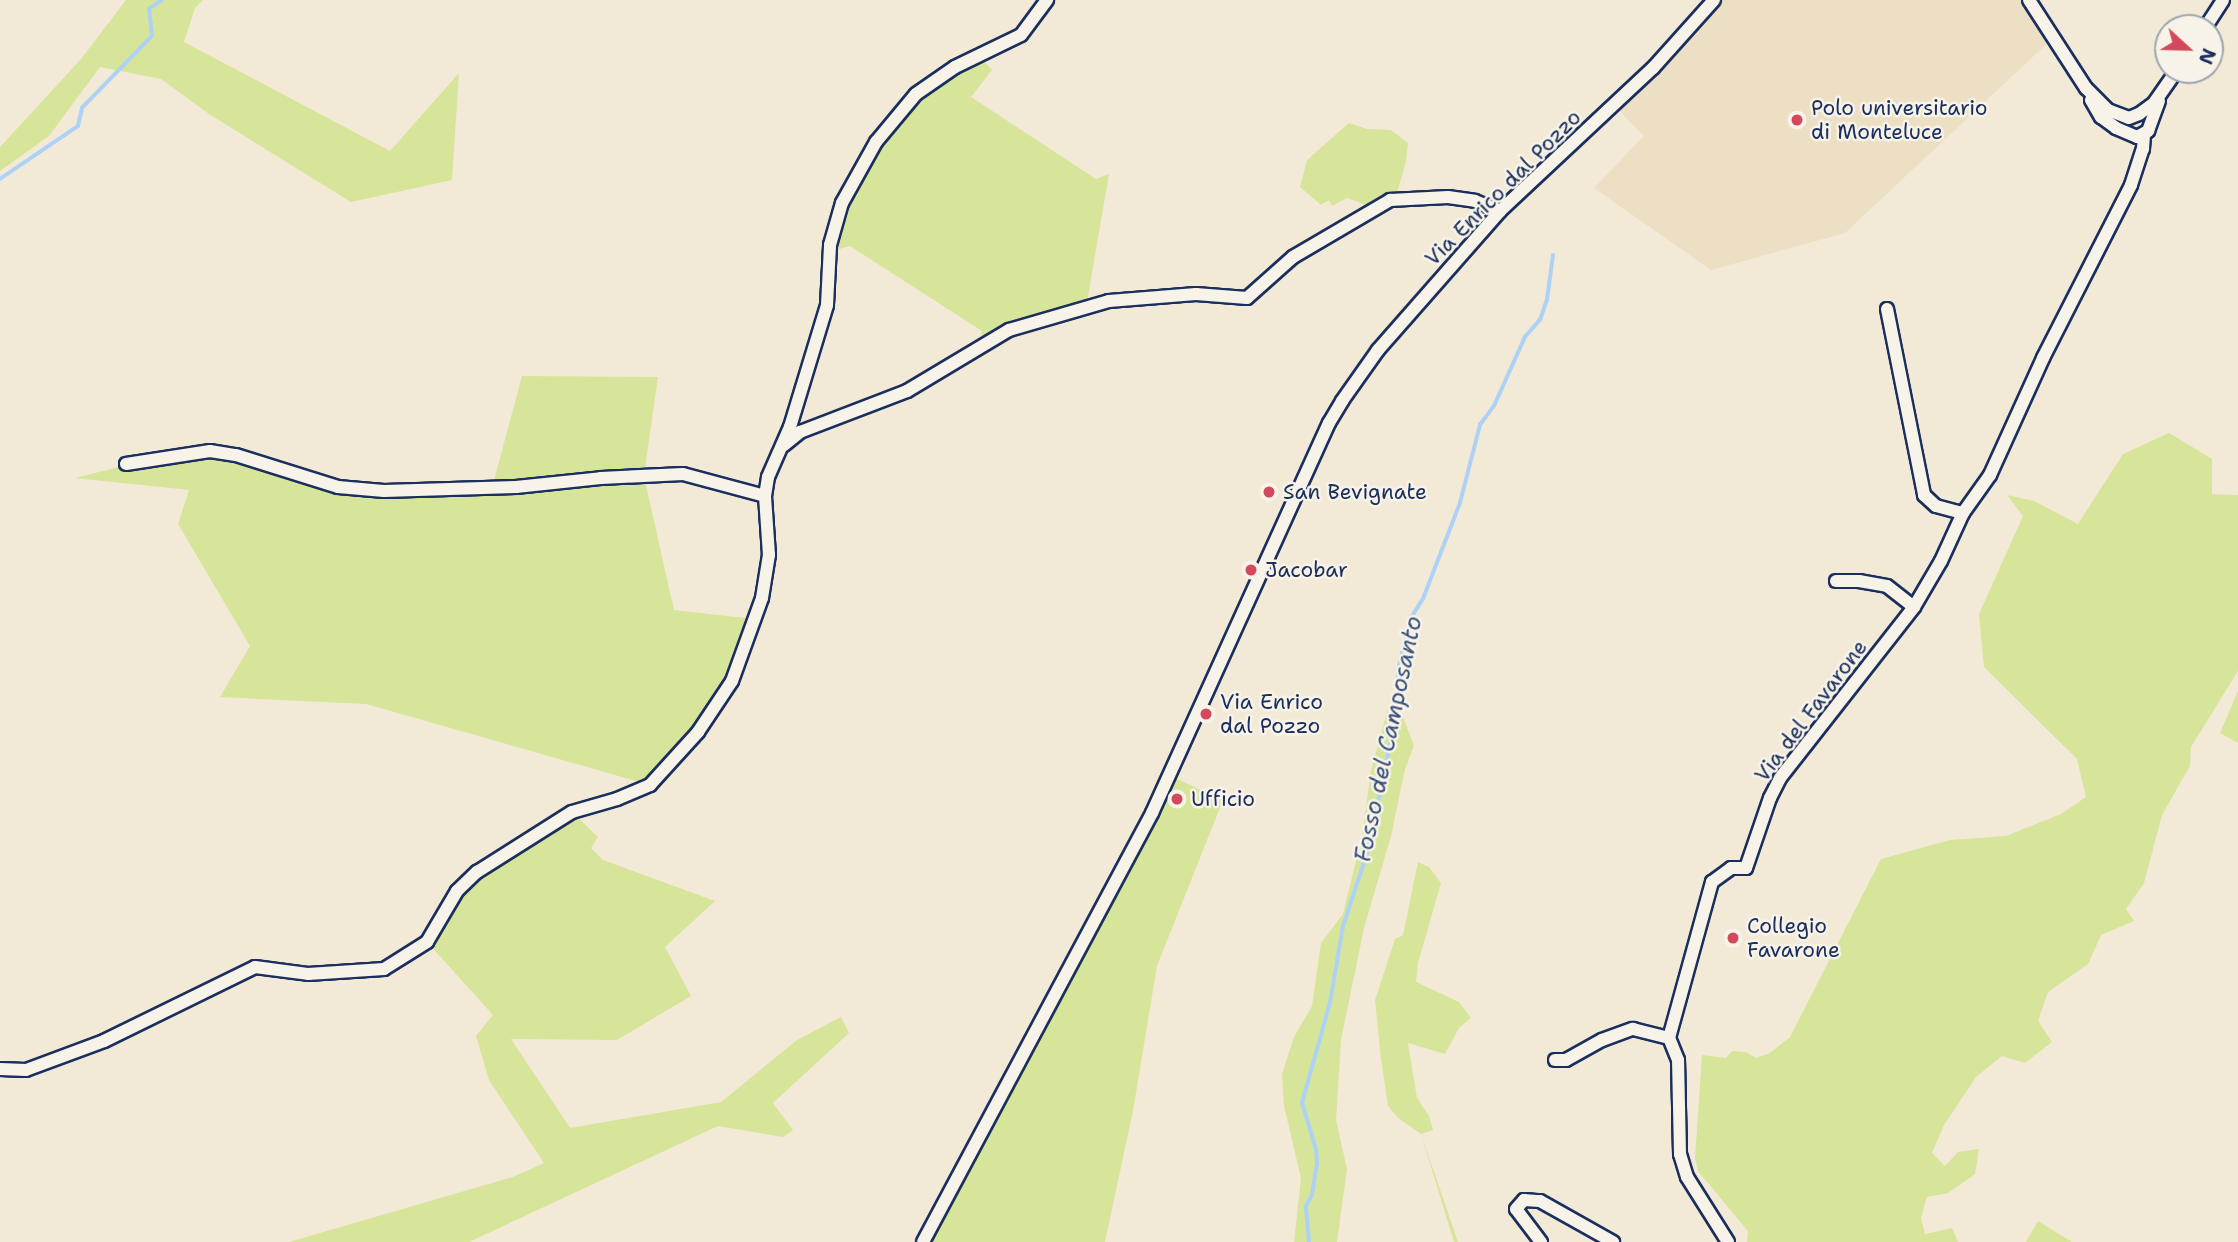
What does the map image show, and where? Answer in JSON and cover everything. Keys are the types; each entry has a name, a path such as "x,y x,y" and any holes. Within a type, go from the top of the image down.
{"street":[{"path":"0,1069 26,1070 104,1041 255,967 308,974 384,969 411,955 426,942 457,891 477,872 572,812 617,799 650,785 698,732 732,681 762,598 769,555 765,496 768,477 780,449 827,305 830,245 842,203 876,142 916,94 955,67 1021,35 1047,0"},
{"name":"Via Enrico dal Pozzo","path":"923,1242 1152,813 1329,423 1378,350 1500,211 1653,68 1714,0"},
{"path":"2029,0 2086,88 2101,117 2137,137 2147,130 2147,118 2108,110 2086,88"},
{"path":"2129,133 2126,126 2134,116 2162,94 2168,84"},
{"name":"Via del Favarone","path":"1669,1038 1713,881 1731,868 1746,867 1770,798 1780,778 1914,607 1941,561 1963,513 1990,475 2043,358 2126,196 2147,130 2162,94"},
{"path":"780,449 800,432 907,391 1009,330 1109,301 1196,294 1248,298 1293,257 1390,200 1448,197 1475,201 1500,211"},
{"path":"1887,309 1924,495 1936,506 1963,513"},
{"path":"126,464 210,451 236,455 338,486 384,491 516,487 601,478 683,474 765,496"},
{"path":"1836,581 1859,581 1887,586 1914,607"},
{"path":"1555,1060 1566,1059 1602,1040 1633,1029 1669,1038 1678,1060 1680,1154 1687,1177 1726,1241"},
{"path":"1541,1242 1516,1209 1524,1200 1540,1201 1613,1242"}],"shaded area":[{"name":"Polo universitario di Monteluce","path":"1714,0 2030,0 2054,37 1845,233 1711,270 1594,188 1644,136 1613,104"}],"green space":[{"path":"126,0 203,0 195,8 184,42 390,151 459,73 452,180 351,202 209,114 161,79 100,67 49,136 0,171 0,147 81,59"},
{"path":"979,56 992,70 971,97 1096,179 1109,174 1087,302 979,347 982,331 850,246 829,252 842,203 916,94"},
{"path":"1349,123 1367,129 1391,130 1408,143 1395,200 1370,210 1366,205 1347,198 1332,206 1329,200 1321,205 1300,187 1307,160"},
{"path":"522,376 658,377 644,476 674,610 754,619 732,681 650,785 366,704 220,697 250,646 178,524 189,490 75,478 139,462 210,451 338,487 492,488"},
{"path":"2169,433 2212,459 2212,494 2238,495 2238,671 2191,747 2190,766 2162,815 2144,883 2126,909 2134,921 2101,935 2088,964 2048,992 2038,1021 2052,1042 2025,1063 2002,1056 1976,1077 1944,1125 1932,1153 1945,1166 1958,1152 1979,1149 1975,1174 1948,1193 1927,1197 1921,1218 1925,1234 1952,1228 1958,1242 1747,1242 1748,1231 1698,1171 1695,1158 1702,1055 1726,1058 1732,1051 1746,1052 1756,1058 1770,1053 1790,1037 1881,859 1950,840 2006,836 2061,814 2086,797 2077,759 1984,667 1979,614 2023,516 2007,495 2034,501 2078,524 2123,454"},
{"path":"2238,691 2238,743 2220,733"},
{"path":"1388,708 1403,717 1414,746 1405,769 1391,836 1364,928 1341,1040 1336,1120 1347,1169 1337,1242 1294,1242 1301,1178 1284,1106 1282,1074 1294,1037 1312,1006 1321,943 1343,914 1362,836 1371,771"},
{"path":"1177,779 1223,800 1157,966 1133,1111 1105,1242 932,1242"},
{"path":"572,812 598,837 591,848 603,860 715,901 665,947 691,996 617,1040 511,1039 570,1128 721,1102 797,1040 841,1017 849,1033 773,1103 793,1130 783,1137 718,1126 469,1242 289,1242 513,1177 544,1163 489,1080 476,1036 493,1015 427,942 457,891"},
{"path":"1418,862 1429,867 1441,883 1418,963 1416,982 1459,1002 1471,1018 1459,1028 1445,1054 1408,1043 1417,1098 1429,1116 1433,1130 1421,1134 1398,1118 1388,1106 1375,1000 1395,939 1403,935"},
{"path":"1421,1134 1458,1242 1454,1242"},
{"path":"2038,1221 2072,1242 2026,1242"}],"waterway":[{"path":"0,179 78,126 82,108 152,36 149,9 162,0"},
{"name":"Fosso del Camposanto","path":"1309,1242 1306,1206 1312,1195 1317,1164 1316,1150 1302,1103 1330,1003 1343,926 1366,857 1398,706 1398,670 1411,618 1423,599 1460,503 1480,425 1494,406 1525,337 1540,320 1547,300 1553,255"}],"place":[{"name":"Polo universitario di Monteluce","path":"1797,120"},
{"name":"San Bevignate","path":"1269,492"},
{"name":"Jacobar","path":"1251,570"},
{"name":"Via Enrico dal Pozzo","path":"1206,714"},
{"name":"Ufficio","path":"1177,799"},
{"name":"Collegio Favarone","path":"1733,938"}]}
